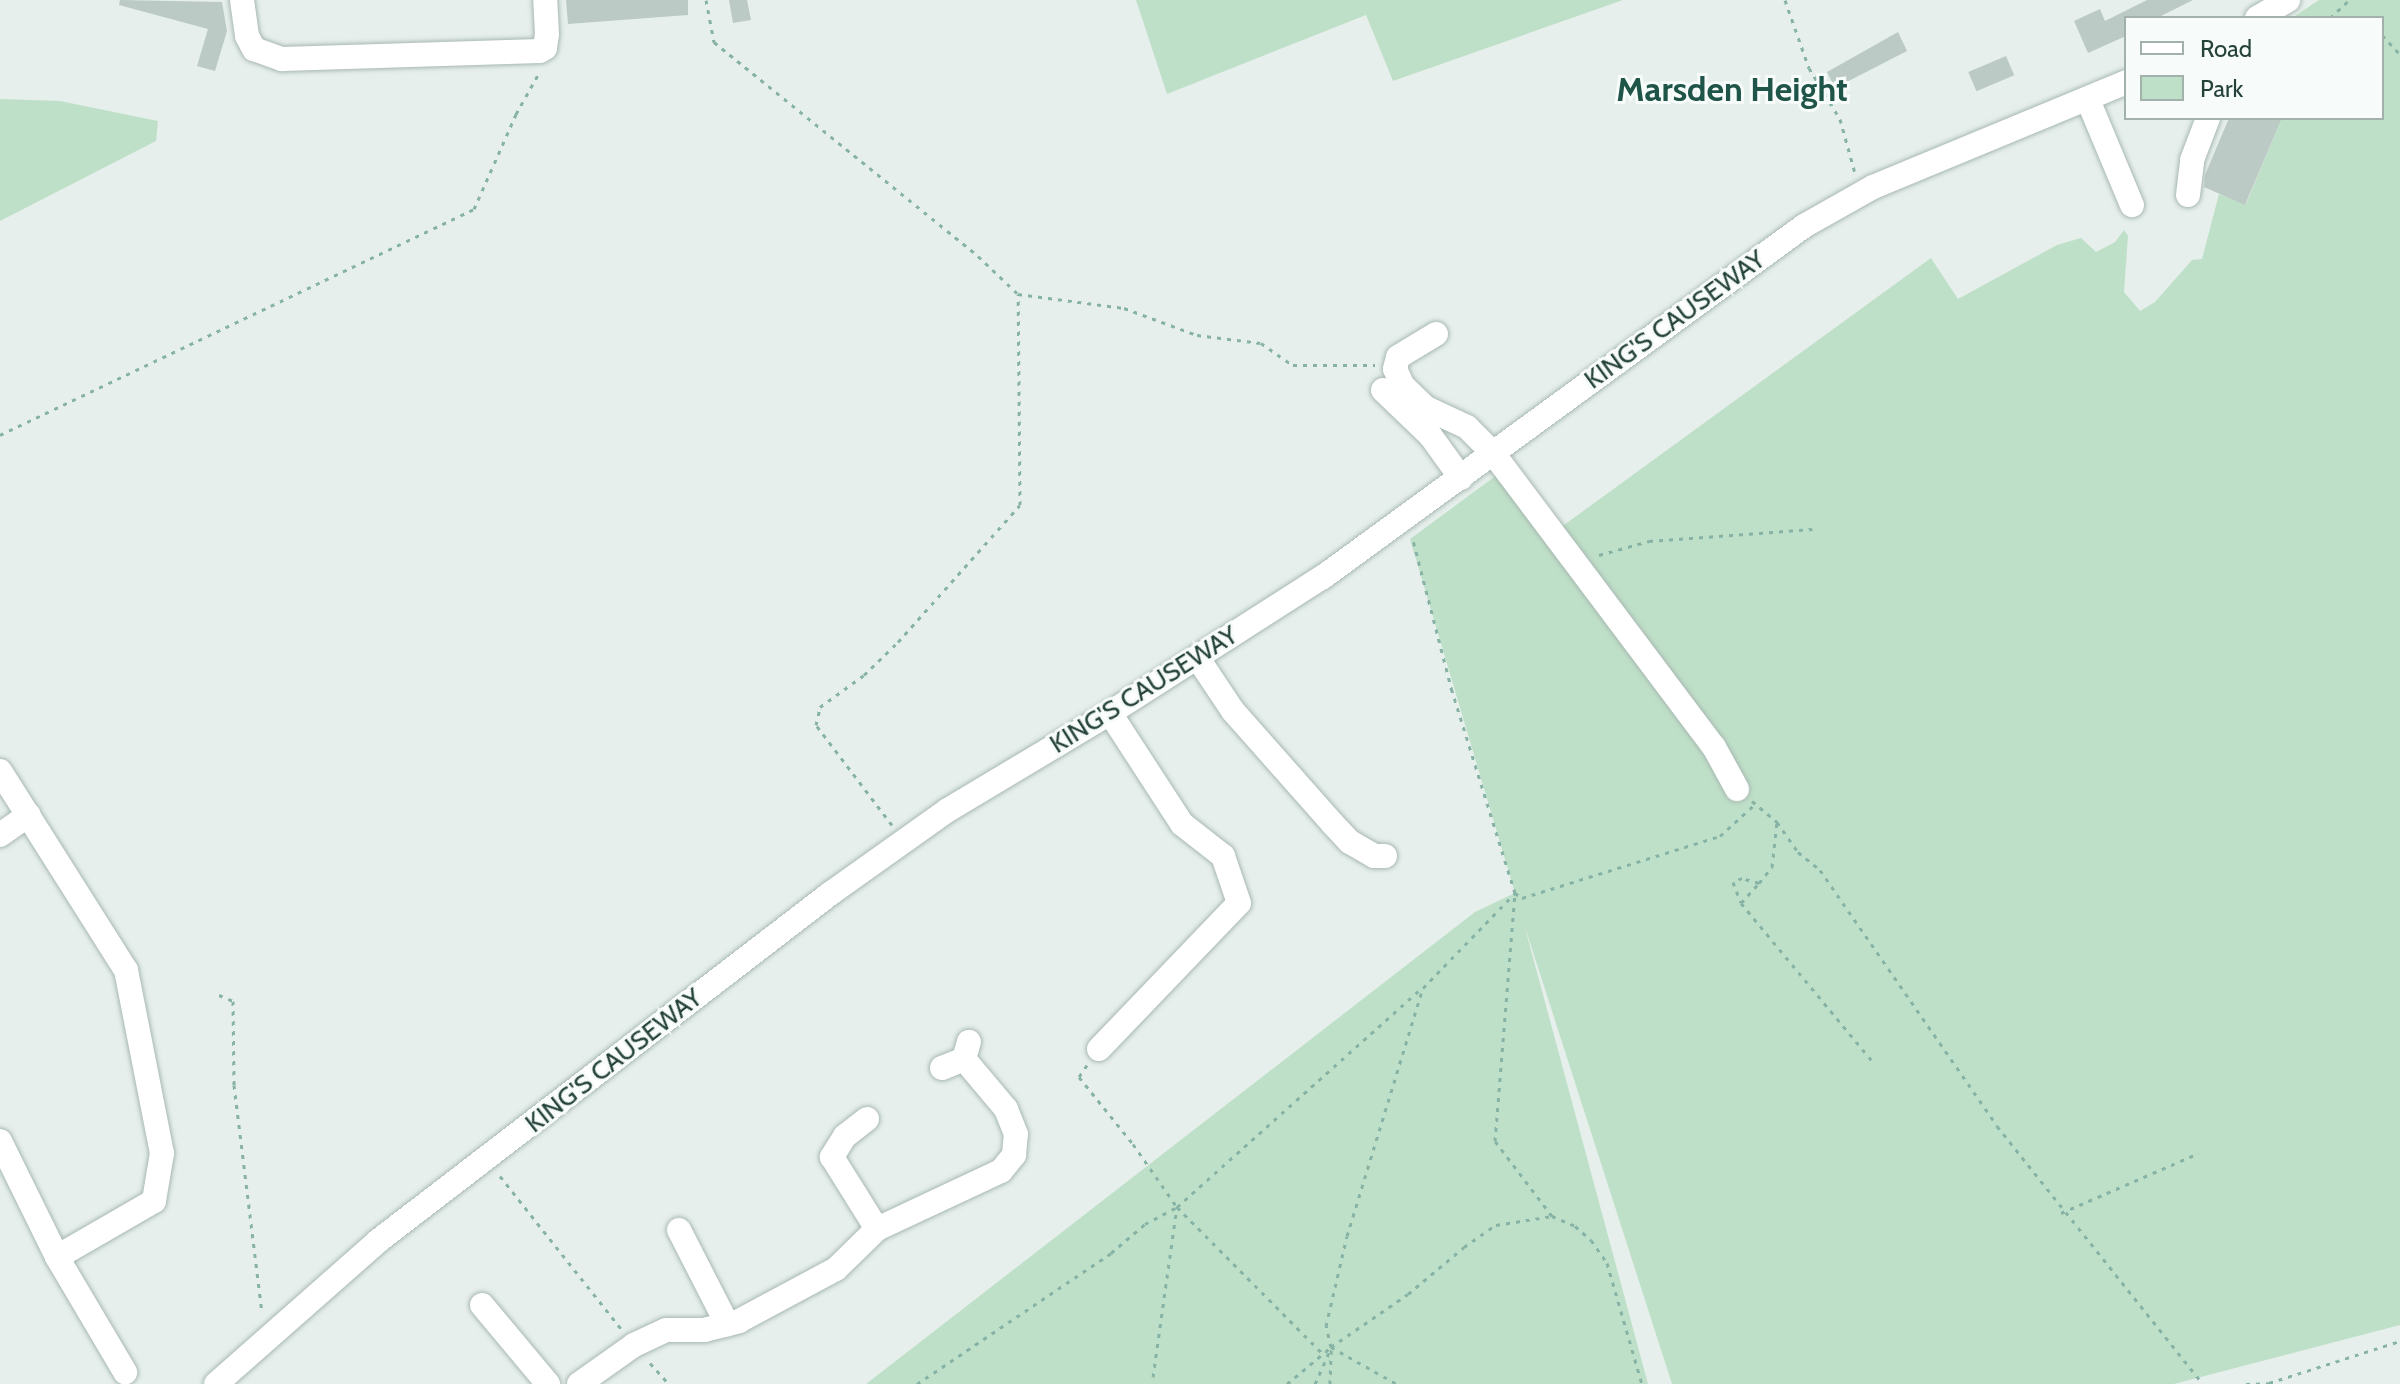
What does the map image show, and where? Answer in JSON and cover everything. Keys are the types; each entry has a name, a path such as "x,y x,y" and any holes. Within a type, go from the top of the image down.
{"street":[{"path":"242,0 247,36 254,49 282,59 545,48 545,0"},
{"path":"2260,16 2288,0"},
{"name":"KING'S CAUSEWAY","path":"216,1384 378,1241 831,893 948,810 1110,713 1323,577 1804,226 1860,194 1976,141 2088,100 2124,83"},
{"path":"2088,100 2132,205"},
{"path":"2188,195 2192,160 2207,120"},
{"path":"1436,334 1398,357 1396,365 1403,386 1426,408 1467,427 1493,453 1714,747 1746,796"},
{"path":"1383,390 1430,435 1461,478"},
{"path":"1197,657 1233,711 1332,823 1350,842 1374,856 1385,856"},
{"path":"1099,1049 1239,903 1223,856 1182,824 1110,713"},
{"path":"0,771 126,970 162,1153 154,1201 57,1257"},
{"path":"0,835 29,815"},
{"path":"579,1384 634,1345 666,1330 704,1330 727,1324 836,1269 877,1229 1001,1171 1014,1155 1016,1134 1006,1109 959,1056"},
{"path":"867,1119 845,1136 832,1157 877,1229"},
{"path":"0,1141 57,1257 125,1372"},
{"path":"679,1230 727,1324"},
{"path":"482,1305 548,1384"}],"path":[{"path":"706,0 714,42 978,256 1018,294 1124,308 1197,335 1261,343 1293,365 1396,365"},
{"path":"1785,0 1809,68 1840,119 1860,194"},
{"path":"2332,16 2349,0"},
{"path":"2384,37 2400,54"},
{"path":"0,435 474,209 516,114 544,65 545,48"},
{"path":"904,841 816,725 820,707 864,675 898,642 1020,505 1018,294"},
{"path":"1406,517 1452,691 1515,893 1495,1141 1552,1216 1575,1226 1591,1240 1607,1263 1642,1384"},
{"path":"1576,563 1649,541 1813,529"},
{"path":"1515,893 1522,898 1720,836 1746,796 1777,822 1798,852 1820,870 1997,1126 2203,1384"},
{"path":"1741,903 1772,867 1777,822"},
{"path":"1759,883 1742,878 1733,882 1741,903 1874,1063"},
{"path":"917,1384 1111,1253 1145,1224 1177,1207 1423,988 1515,893"},
{"path":"1330,1384 1331,1347 1326,1326 1347,1236 1423,988"},
{"path":"219,995 233,1001 234,1085 263,1321"},
{"path":"1099,1049 1079,1077 1133,1144 1177,1207 1323,1354"},
{"path":"2061,1213 2199,1153"},
{"path":"487,1159 634,1345 669,1384"},
{"path":"1153,1377 1177,1207"},
{"path":"1287,1384 1331,1347 1408,1294 1464,1247 1496,1225 1552,1216"},
{"path":"2246,1384 2269,1383 2400,1341"},
{"path":"1315,1384 1331,1347"},
{"path":"1331,1347 1397,1384"}],"green space":[{"path":"1136,0 1623,0 1393,81 1366,15 1167,94"},
{"path":"2319,0 2400,0 2400,1325 2174,1384 1672,1384 1524,924 1648,1384 866,1384 1475,912 1515,893 1410,539 1505,469 1553,533 1931,258 1958,299 2057,245 2081,238 2096,252 2115,242 2124,230 2128,236 2124,292 2140,311 2155,302 2192,260 2202,259 2219,194 2246,204 2281,120 2384,120 2384,16 2295,16"},
{"path":"0,99 60,101 158,121 156,141 0,221"}],"building":[{"path":"120,0 222,2 227,31 215,71 197,66 208,29 119,5"},
{"path":"566,0 688,0 688,15 568,24"},
{"path":"729,0 747,0 751,20 733,23"},
{"path":"2147,0 2193,0 2161,16 2124,16 2124,37 2088,53 2074,21 2100,9 2105,21"},
{"path":"1898,32 1907,51 1835,88 1827,72"},
{"path":"2006,56 2014,75 1976,91 1968,72"},
{"path":"2228,120 2281,120 2245,205 2204,187 2205,175"}],"district":[{"name":"Marsden Height","path":"1732,90"}]}
